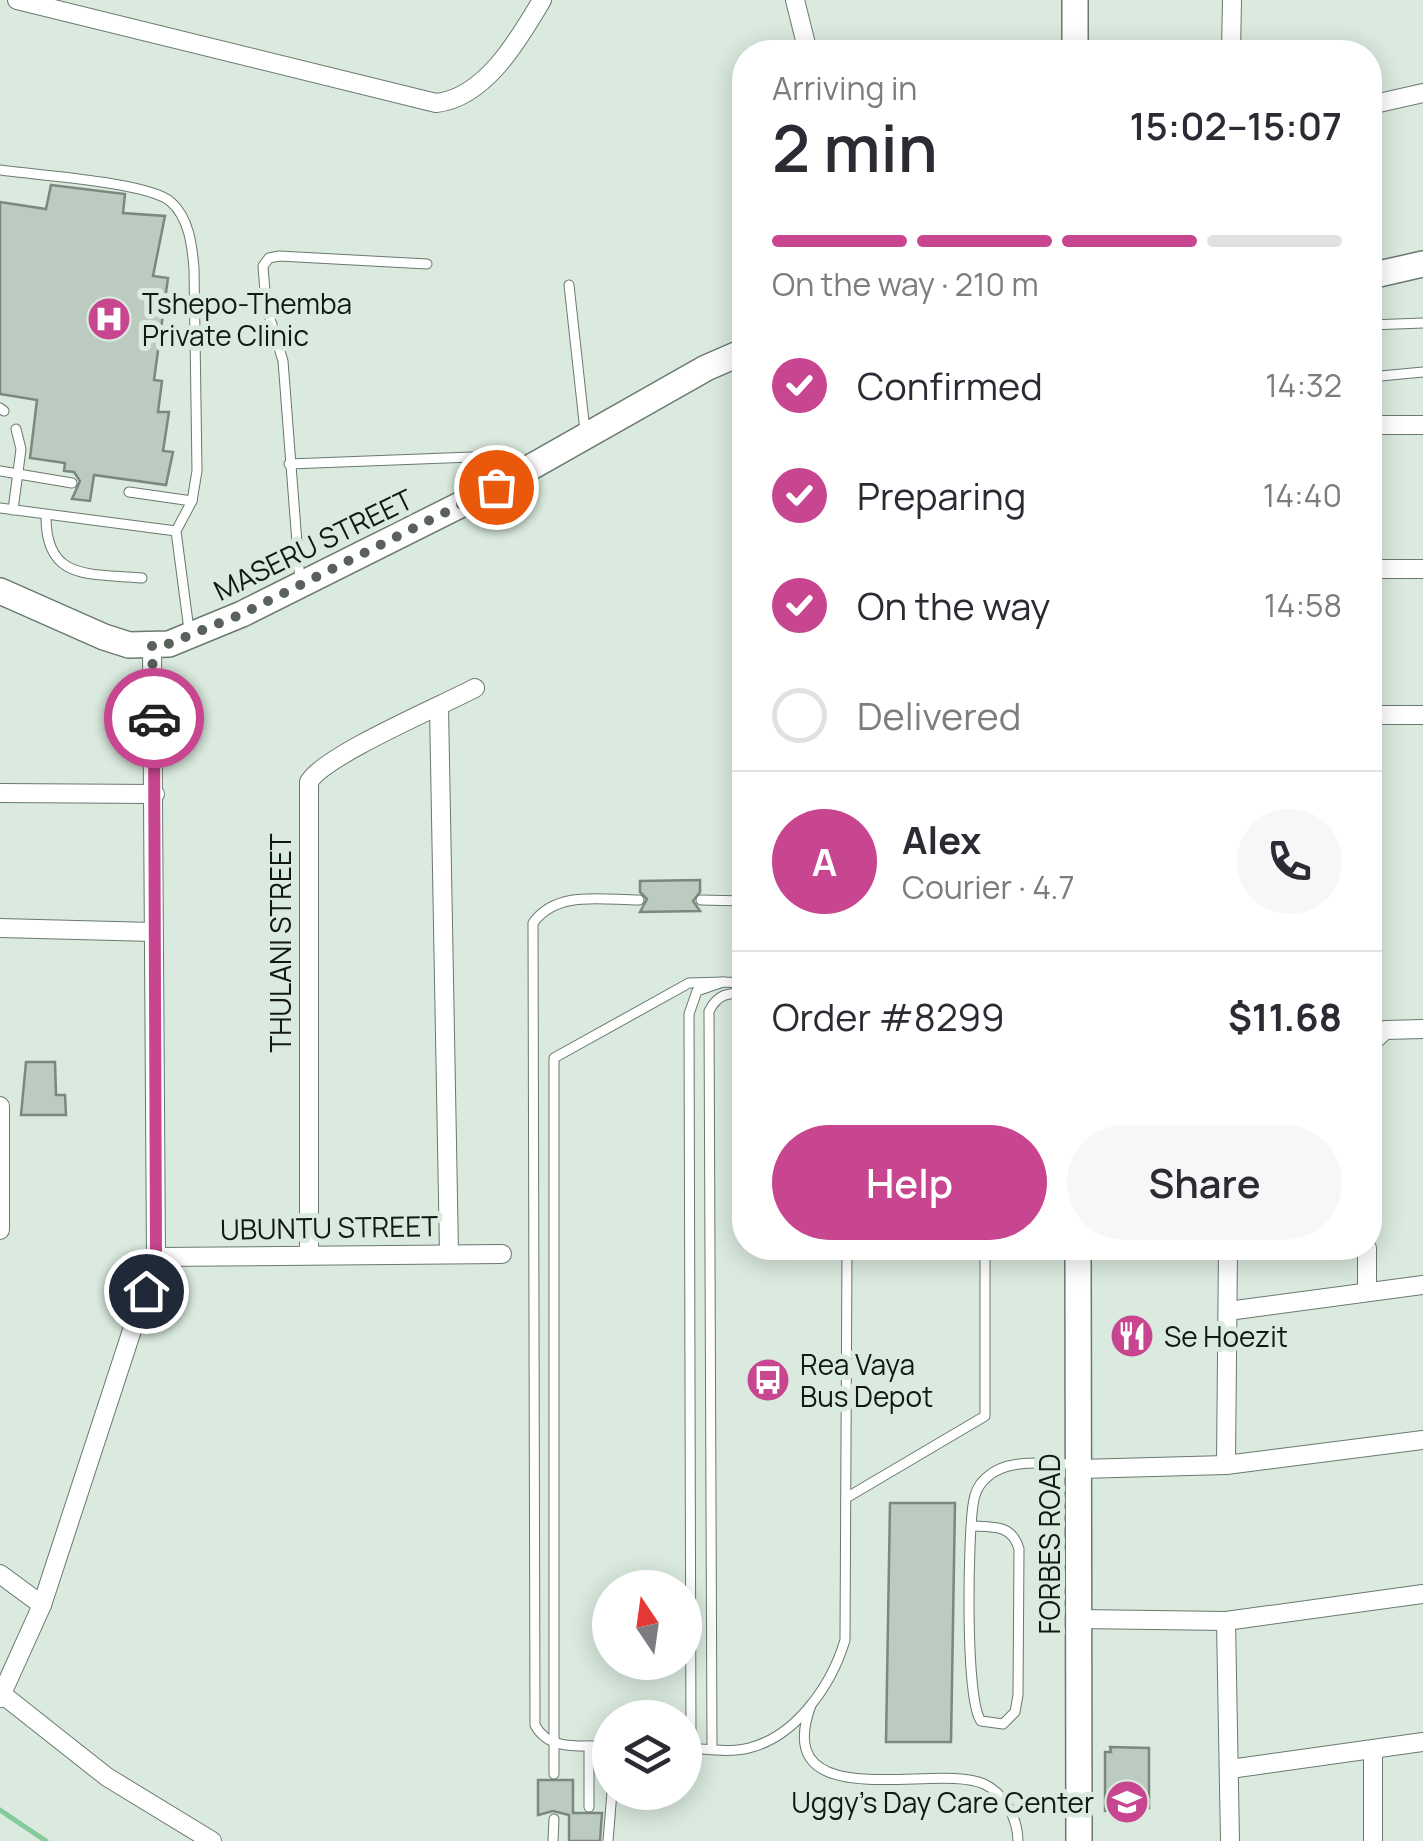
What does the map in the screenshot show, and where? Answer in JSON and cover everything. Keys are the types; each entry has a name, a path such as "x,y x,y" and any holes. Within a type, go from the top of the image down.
{"street":[{"path":"17,0 424,101 454,100 478,85 542,0"},
{"path":"794,0 805,40"},
{"path":"1075,0 1075,40"},
{"path":"1231,40 1232,0"},
{"path":"1382,102 1423,93"},
{"path":"1382,273 1423,264"},
{"name":"MASERU STREET","path":"0,591 129,645 152,645 190,636 496,487 732,357"},
{"path":"1382,425 1423,425"},
{"path":"1382,569 1423,569"},
{"path":"152,645 156,1257 42,1605 1,1696 107,1776 212,1841"},
{"name":"THULANI STREET","path":"308,1255 309,782 329,763 475,688"},
{"path":"439,707 449,1253"},
{"path":"1382,715 1423,715"},
{"path":"0,793 155,794"},
{"path":"0,928 153,932"},
{"path":"1382,1033 1423,1029"},
{"path":"0,1106 0,1230"},
{"name":"UBUNTU STREET","path":"156,1257 502,1254"},
{"name":"FORBES ROAD","path":"1078,1260 1080,1841"},
{"path":"1226,1466 1228,1260"},
{"path":"1367,1260 1367,1292"},
{"path":"1228,1311 1423,1285"},
{"path":"1080,1466 1226,1466 1423,1440"},
{"path":"0,1574 42,1605"},
{"path":"1078,1619 1226,1622 1423,1594"},
{"path":"1226,1622 1230,1841"},
{"path":"1230,1768 1423,1742"},
{"path":"1372,1750 1373,1841"}],"lane":[{"path":"0,170 156,192 180,213 191,239 197,471 192,501 176,532 190,636"},
{"path":"301,585 283,361 266,305 263,266 268,258 279,256 427,264"},
{"path":"569,286 585,439"},
{"path":"1382,325 1423,323"},
{"path":"1382,376 1423,372"},
{"path":"13,510 20,449 16,429"},
{"path":"289,464 472,457 496,487"},
{"path":"0,472 72,484"},
{"path":"130,492 192,501"},
{"path":"0,508 176,532"},
{"path":"46,517 50,554 62,566 142,578"},
{"path":"589,1807 590,1746 555,1744 542,1738 535,1724 533,924 546,906 568,900 640,900"},
{"path":"701,900 732,900"},
{"path":"688,1700 689,1014 697,991 723,982"},
{"path":"554,1774 554,1058 689,983 732,982"},
{"path":"712,1749 709,1010 715,999 732,994"},
{"path":"702,1749 745,1749 764,1744 812,1702 834,1676 845,1640 847,1260"},
{"path":"846,1498 985,1416 985,1260"},
{"path":"971,1526 1006,1530 1015,1537 1019,1549 1018,1696 1015,1712 1003,1724 981,1722 974,1708 971,1526 978,1488 995,1470 1012,1465 1080,1466"},
{"path":"812,1702 805,1720 806,1743 817,1765 843,1778 982,1782 1006,1802 1018,1841"},
{"path":"608,1841 611,1810"},
{"path":"553,1841 554,1819"}],"building":[{"path":"51,185 125,194 123,213 165,216 153,276 168,278 154,380 162,381 158,412 169,412 163,451 173,452 166,485 94,475 90,501 72,499 80,481 74,472 64,471 65,463 30,458 37,400 0,394 0,202 46,209"},
{"path":"700,880 700,892 693,901 700,911 640,912 647,899 640,892 640,881"},
{"path":"26,1062 55,1062 56,1095 65,1095 66,1115 21,1115"},
{"path":"890,1503 955,1503 951,1742 886,1742"},
{"path":"1110,1747 1149,1748 1149,1808 1105,1811 1105,1752 1111,1752"},
{"path":"538,1780 573,1780 573,1813 602,1813 600,1841 569,1841 569,1815 553,1811 538,1815"}],"waterway":[{"path":"0,1810 46,1841"}],"way so far":[{"path":"154,718 152,645 168,644 242,614 496,487"}],"place":[{"name":"Tshepo-Themba Private Clinic","path":"109,319"},
{"name":"Se Hoezit","path":"1132,1336"},
{"name":"Rea Vaya Bus Depot","path":"768,1380"},
{"name":"Uggy's Day Care Center","path":"1127,1802"}],"route":[{"path":"146,1291 156,1257 154,718"}]}
